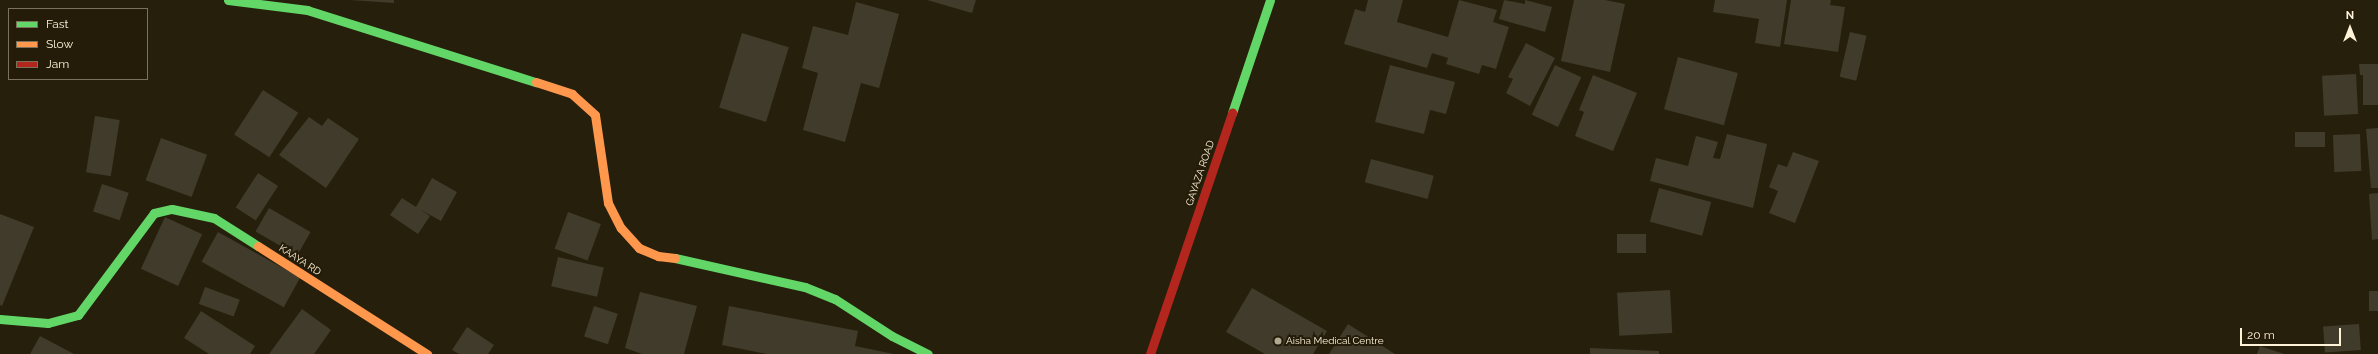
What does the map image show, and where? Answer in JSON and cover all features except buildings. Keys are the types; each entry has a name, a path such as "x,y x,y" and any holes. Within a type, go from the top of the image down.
{"street":[{"path":"228,0 307,10 418,43 572,94 586,104 595,116 608,203 621,228 639,248 658,256 692,260 805,287 835,300 892,336 928,354"},
{"name":"GAYAZA ROAD","path":"1150,354 1270,0"},
{"name":"KAAYA RD","path":"0,319 48,323 78,315 154,213 172,209 214,218 427,354"}],"traffic: fast":[{"path":"228,0 307,10 536,82"},
{"path":"1232,113 1270,0"},
{"path":"0,319 48,323 78,315 154,213 172,209 214,218 258,246"},
{"path":"675,258 805,287 835,299 892,336 928,354"}],"traffic: slow":[{"path":"536,82 572,94 595,115 608,203 621,228 639,248 658,256 675,258"},
{"path":"258,246 427,354"}],"traffic: jam":[{"path":"1150,354 1232,113"}],"place":[{"name":"Aisha Medical Centre","path":"1278,341"}]}
